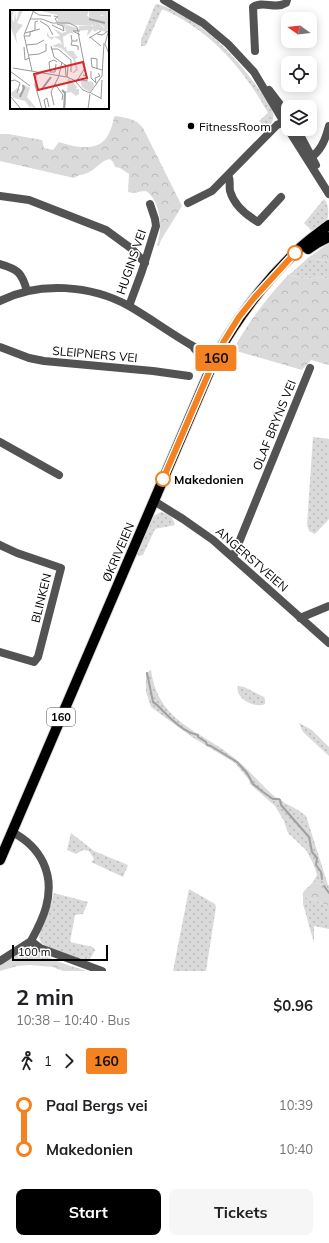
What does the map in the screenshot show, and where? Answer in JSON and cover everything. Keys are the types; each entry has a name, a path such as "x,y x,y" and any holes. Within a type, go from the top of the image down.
{"main road":[{"name":"ØKRIVEIEN","path":"0,860 215,360 239,317 262,288 298,249 329,225"},
{"name":"ØKRIVEIEN","path":"282,267 317,243 329,237"}],"street":[{"path":"164,0 190,14 215,31 241,57 271,92 281,112"},
{"path":"255,51 253,7 258,4 279,6 286,3 287,0"},
{"path":"188,203 212,191 277,125 281,125"},
{"path":"310,159 320,150 329,126"},
{"path":"295,136 329,186"},
{"path":"300,136 310,159 329,194"},
{"path":"228,175 230,191 236,204 258,222 281,197"},
{"path":"0,196 29,200 106,230 132,249 145,263"},
{"name":"HUGINS VEI","path":"129,306 145,263 156,226 150,204"},
{"path":"0,264 15,269 18,272 22,277 27,291"},
{"path":"0,301 27,291 57,288 80,290 108,297 129,306 215,360"},
{"name":"SLEIPNERS VEI","path":"0,347 29,358 63,364 153,371 189,376"},
{"name":"OLAF BRYNS VEI","path":"233,557 310,368"},
{"path":"0,442 59,475"},
{"name":"ANGERSTVEIEN","path":"154,501 202,532 233,557 329,643"},
{"name":"BLINKEN","path":"0,546 61,568 52,608 38,657 34,662 0,652"},
{"path":"300,618 329,606"},
{"path":"0,961 31,941 41,922 46,907 48,889 47,875 44,864 38,853 27,842 12,832"},
{"path":"31,941 40,948 102,971"}],"green space":[{"path":"157,4 188,18 217,40 230,53 253,81 269,105 273,112 273,120 271,124 267,125 264,123 263,125 259,121 268,113 248,81 224,52 210,39 179,17 162,9 146,45 141,46 141,40 155,5"},
{"path":"116,116 135,121 143,128 182,206 161,240 159,246 157,246 160,231 160,219 156,203 146,191 135,193 128,192 129,174 120,168 115,167 110,159 102,162 89,172 74,178 0,161 0,134 42,140 44,148 53,150 59,142 72,146 86,147 99,144 104,141 110,131 114,117"},
{"path":"324,199 328,209 327,221 312,231 304,223"},
{"path":"329,243 329,262 308,258"},
{"path":"308,258 329,262 329,279 321,277 306,279 289,275"},
{"path":"288,275 306,279 321,277 329,279 329,365 311,360 302,370 233,350 258,311"},
{"path":"313,437 329,439 329,519 315,534 309,531 307,525"},
{"path":"161,512 171,516 175,525 155,529 143,555 139,556 137,552 152,517"},
{"path":"151,670 155,688 162,702 171,713 194,731 220,747 238,761 277,798 306,816 328,885 325,886 313,882 317,875 314,865 306,850 288,833 284,821 275,806 250,784 249,780 235,763 192,737 151,707 146,692 146,673"},
{"path":"238,686 244,687 264,697 265,704 256,705 246,701 239,695"},
{"path":"299,723 312,730 329,747 329,756 303,732"},
{"path":"71,833 94,851 128,865 123,877 91,862 94,859 89,851 83,850 76,854 67,850"},
{"path":"313,882 325,886 329,885 329,906 310,898 303,897 304,891"},
{"path":"189,889 215,904 216,907 206,971 173,971"},
{"path":"54,893 88,902 83,914 75,915 70,942 93,947 95,950 88,963 41,943 39,937 40,932 47,917"},
{"path":"303,897 310,898 329,906 329,929 314,926 314,943 303,904"},
{"path":"26,948 86,971 63,971 53,967 30,965 17,966 0,971 0,964"}],"waterway":[{"path":"147,673 153,702 174,722 188,732 198,735 198,737 206,742 207,745 237,762 247,773 253,784 263,792 273,799 280,800 281,805 309,837 312,852 317,858 316,865 321,872 322,879"},
{"path":"324,886 329,893"}],"bus line":[{"name":"160","path":"163,479 216,356 224,341 239,317 262,288 295,253"}],"place":[{"name":"FitnessRoom","path":"191,126"},
{"name":"Makedonien","path":"163,479"}]}
